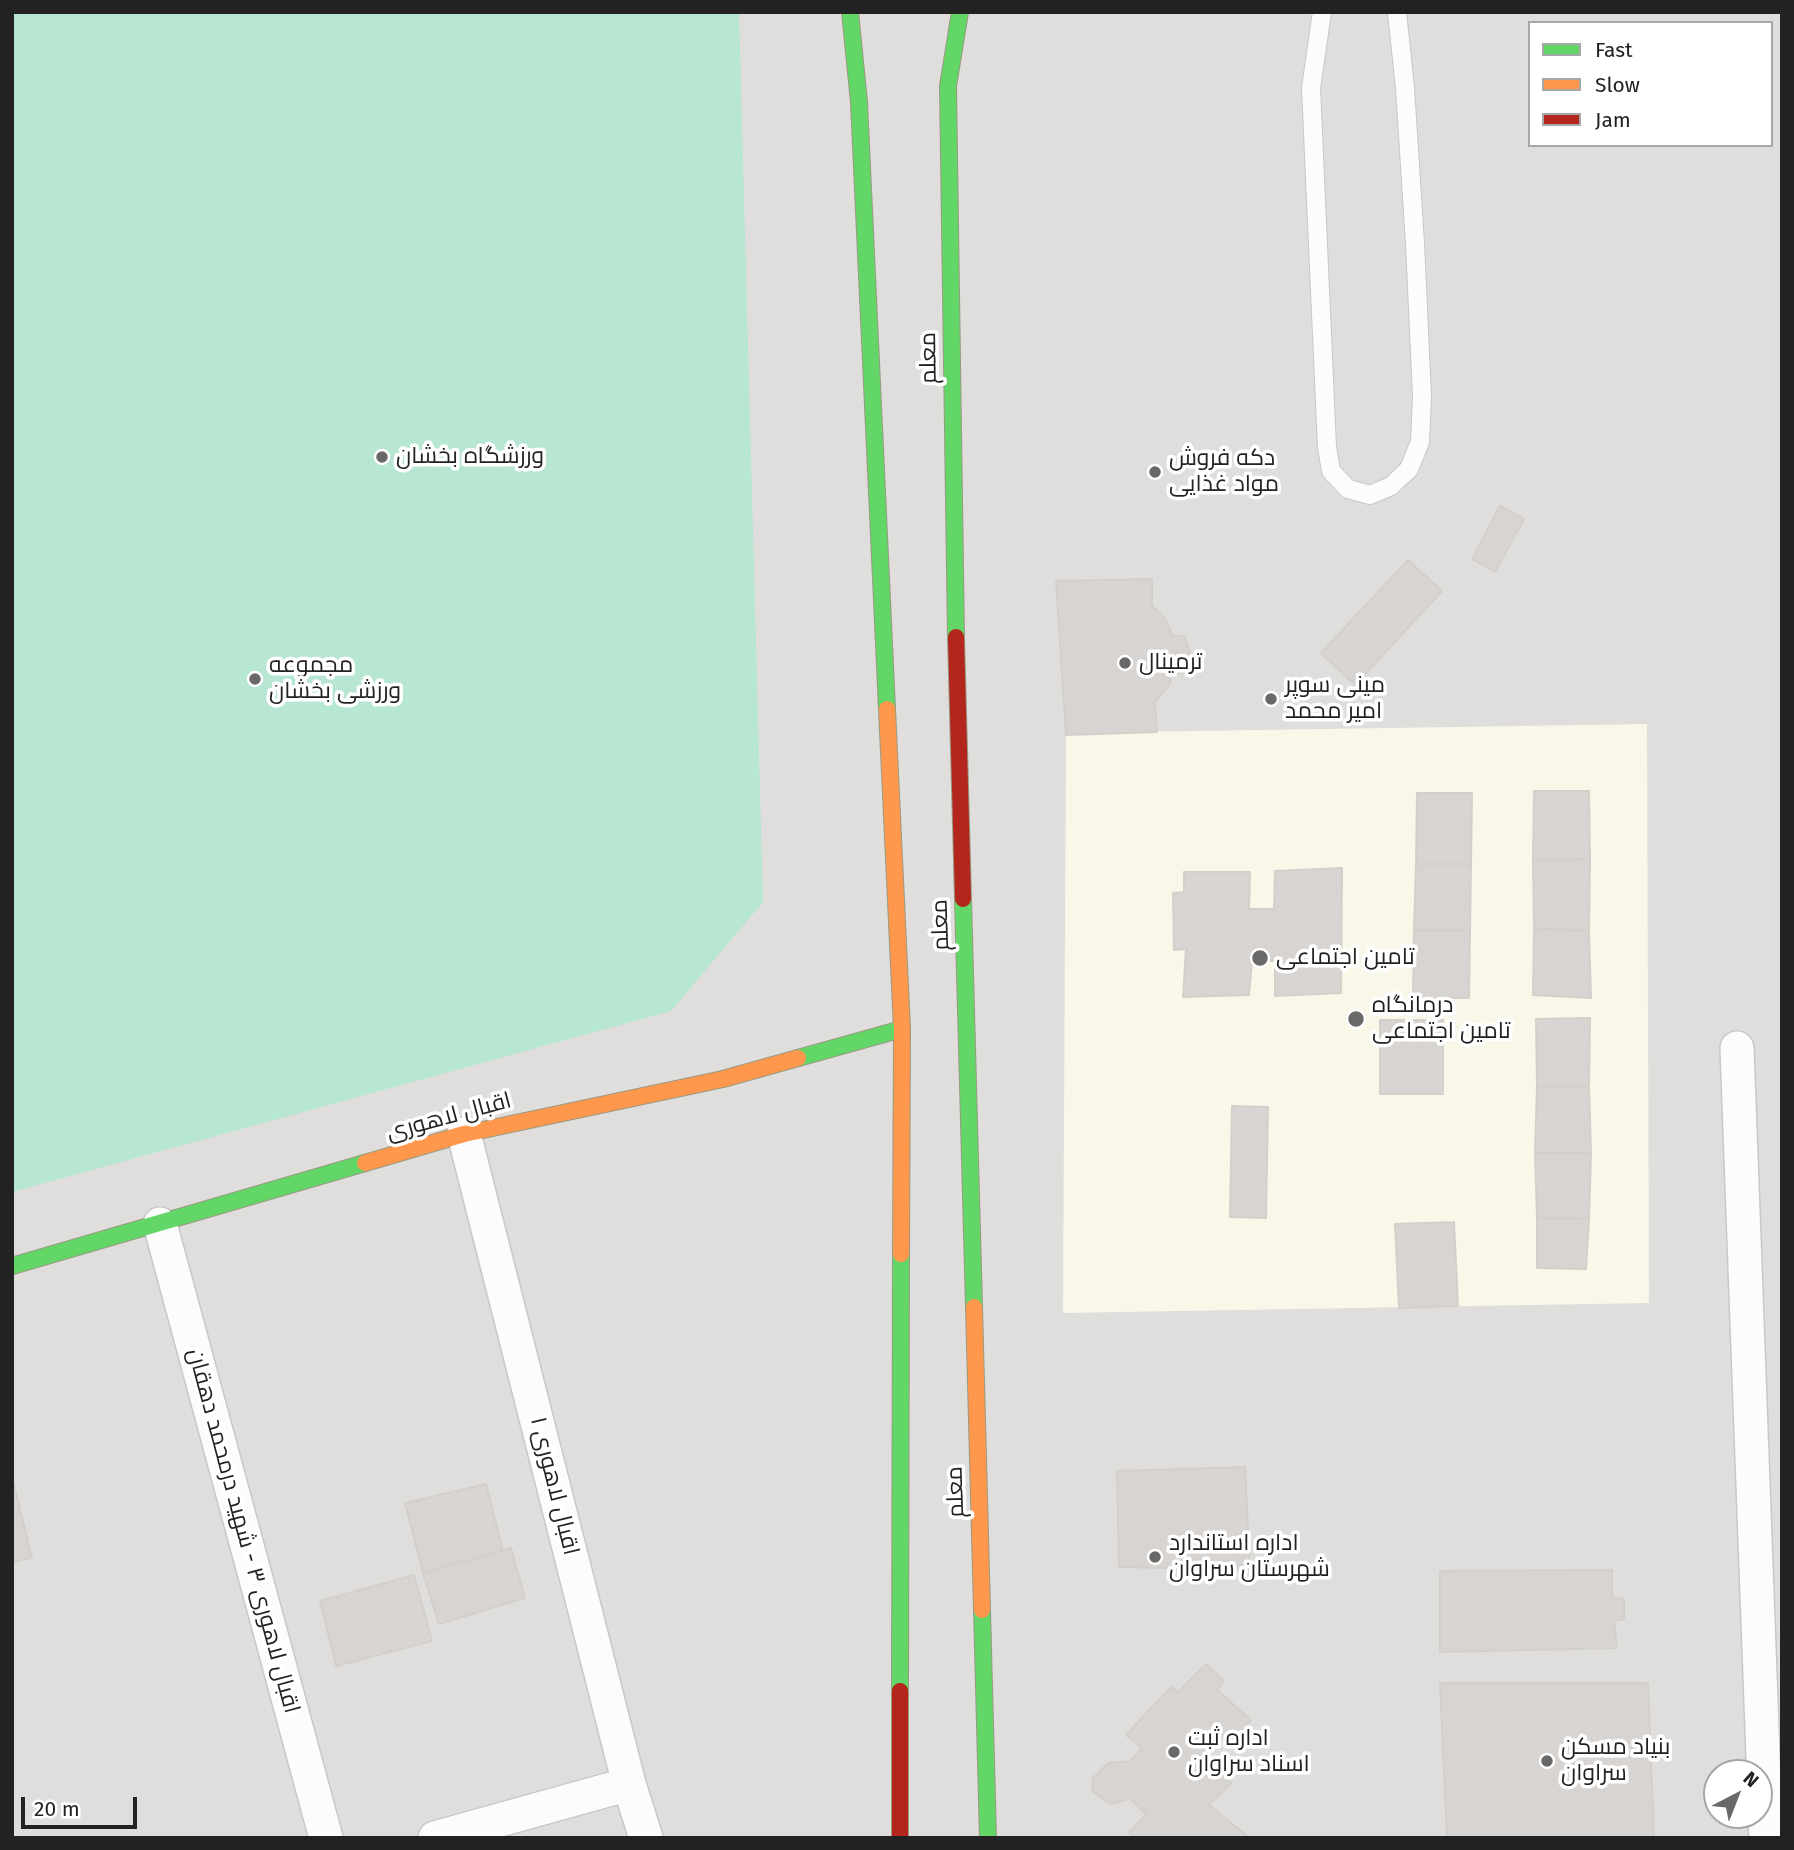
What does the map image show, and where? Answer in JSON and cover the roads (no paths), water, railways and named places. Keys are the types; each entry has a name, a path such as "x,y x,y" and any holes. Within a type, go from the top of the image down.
{"main road":[{"name":"معلم","path":"850,12 859,102 902,1030 900,1838"},
{"name":"معلم","path":"960,12 948,86 954,527 988,1838"},
{"name":"اقبال لاهوری","path":"12,1266 464,1134 723,1079 902,1030"}],"street":[{"path":"1737,1048 1766,1838"},
{"name":"اقبال لاهوری ۱","path":"464,1134 629,1784 646,1838"},
{"name":"اقبال لاهوری ۳ - شهید درمحمد دهقان","path":"160,1224 326,1838"},
{"path":"435,1838 629,1784"}],"lane":[{"path":"1322,12 1311,88 1327,447 1331,471 1348,489 1370,495 1391,486 1409,469 1420,442 1422,397 1414,230 1397,12"}],"place":[{"name":"ورزشگاه بخشان","path":"382,457"},
{"name":"دکه فروش مواد غذایی","path":"1155,472"},
{"name":"ترمینال","path":"1125,663"},
{"name":"مجموعه ورزشی بخشان","path":"255,679"},
{"name":"مینی سوپر امیر محمد","path":"1271,699"},
{"name":"تامین اجتماعی","path":"1260,958"},
{"name":"درمانگاه تامین اجتماعی","path":"1356,1019"},
{"name":"اداره استاندارد شهرستان سراوان","path":"1155,1557"},
{"name":"اداره ثبت اسناد سراوان","path":"1174,1752"},
{"name":"بنیاد مسکن سراوان","path":"1547,1761"}]}
